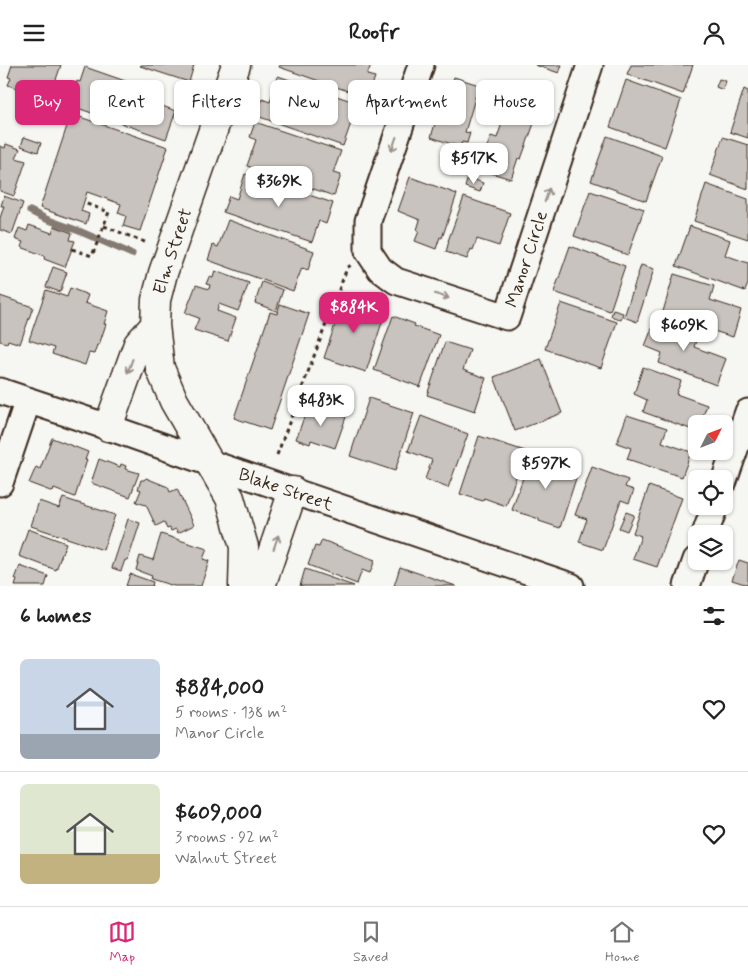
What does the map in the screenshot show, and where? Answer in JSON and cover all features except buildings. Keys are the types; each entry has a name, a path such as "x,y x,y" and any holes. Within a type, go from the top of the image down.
{"street":[{"name":"Elm Street","path":"236,65 163,273 156,300 155,325 160,368 174,401 230,498 244,547 243,586"},
{"path":"368,251 368,221 421,65"},
{"name":"Manor Circle","path":"368,251 380,269 396,281 507,317 590,65"},
{"path":"108,427 138,344 155,325"},
{"name":"Blake Street","path":"0,391 293,491 531,579 571,586"},
{"path":"0,483 28,400"},
{"path":"728,470 748,412"},
{"path":"257,586 263,580 293,491"},
{"path":"687,586 693,570"}],"path":[{"path":"72,249 92,256 108,212 84,203"},
{"path":"104,226 147,243"},
{"path":"277,455 348,268 368,251"}],"waterway":[{"path":"30,211 132,254"}]}
